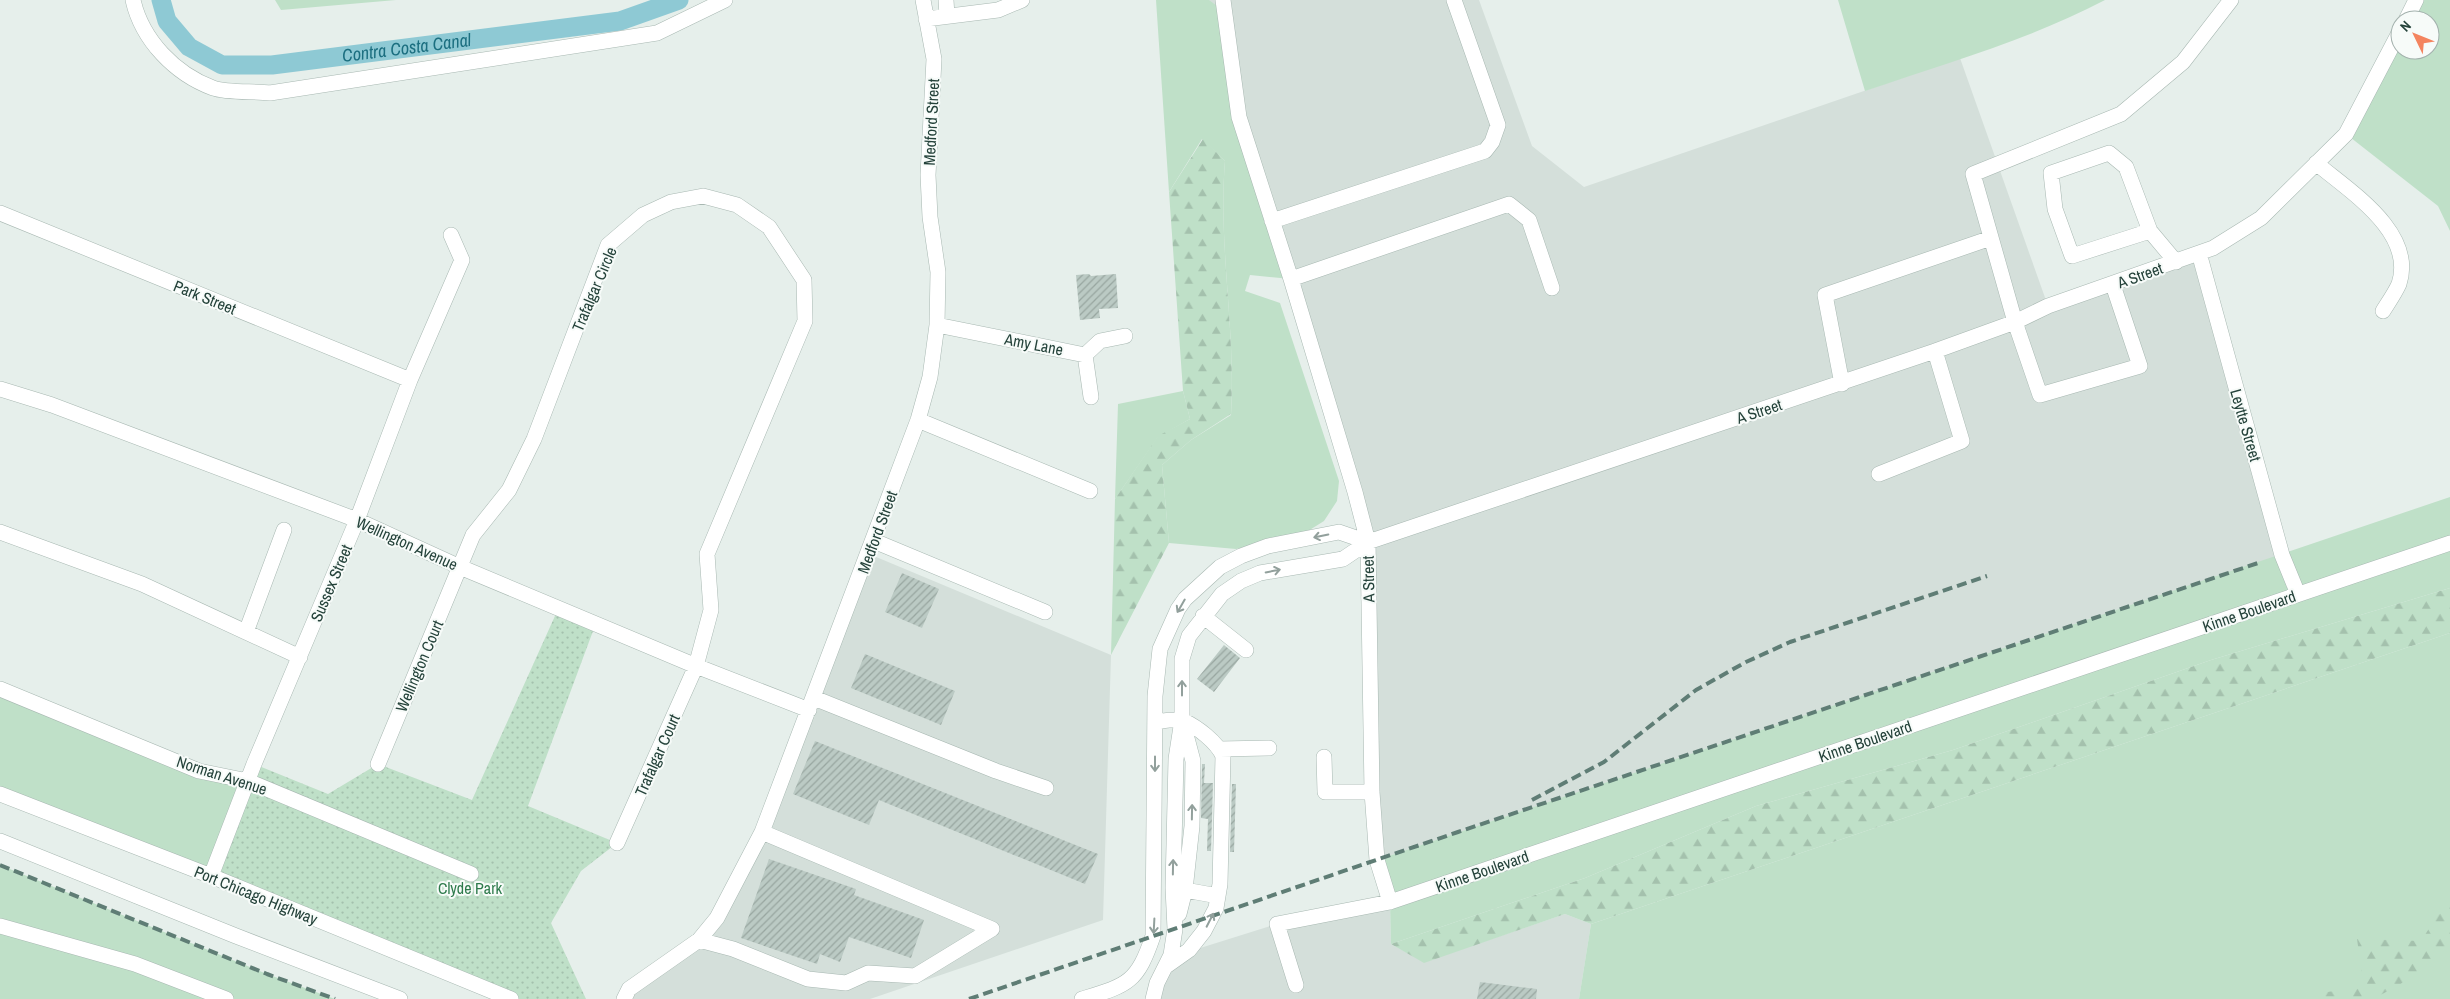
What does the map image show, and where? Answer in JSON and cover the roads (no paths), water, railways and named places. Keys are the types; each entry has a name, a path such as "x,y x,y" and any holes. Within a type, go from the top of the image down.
{"street":[{"path":"133,0 150,39 174,67 214,88 270,93 657,33 725,0"},
{"name":"Medford Street","path":"624,999 629,989 698,940 717,918 762,832 874,541 918,420 930,377 937,325 938,272 930,217 928,174 934,59 923,0"},
{"path":"946,0 947,16"},
{"path":"926,19 998,10 1022,0"},
{"path":"1223,0 1239,117 1291,279 1355,492 1368,542"},
{"path":"1272,221 1484,151 1492,142 1498,125 1454,0"},
{"path":"2113,285 2140,366 2040,395 2015,322 1973,174 2121,114 2183,62 2231,0"},
{"name":"A Street","path":"1390,902 1377,860 1372,792 1368,542 1842,384 2015,322 2048,306 2113,285 2213,248 2261,218 2346,134 2390,50"},
{"path":"2150,231 2072,256 2055,210 2051,173 2109,153 2126,167 2150,231 2176,262"},
{"path":"2316,164 2380,216 2395,239 2400,262 2399,284 2383,311"},
{"name":"Trafalgar Circle","path":"460,567 473,535 508,490 534,439 608,245 642,214 671,202 703,196 737,205 769,227 804,280 805,321 707,554 711,610 696,666"},
{"path":"1291,279 1509,204 1529,220 1552,288"},
{"name":"Park Street","path":"0,213 410,380"},
{"name":"Sussex Street","path":"211,876 248,781 357,520 410,380 462,260 451,235"},
{"path":"1842,384 1825,295 1991,238"},
{"name":"Leytte Street","path":"2198,253 2282,555 2298,594"},
{"name":"Amy Lane","path":"937,325 1085,354 1100,341 1125,336"},
{"path":"1879,474 1962,441 1935,351"},
{"path":"1085,354 1090,397"},
{"name":"Wellington Avenue","path":"0,389 52,405 357,520 460,567 696,666 812,704 1046,788"},
{"path":"918,420 1090,491"},
{"path":"246,632 284,530"},
{"path":"0,532 142,584 300,657"},
{"path":"1082,999 1116,989 1128,982 1144,963 1153,936 1155,902 1155,696 1160,649 1185,599 1220,567 1240,556 1268,546 1338,532 1368,542"},
{"path":"874,541 1045,612"},
{"path":"1175,929 1176,759 1182,720 1182,660 1189,636 1222,594 1241,581 1260,573 1343,559 1368,542"},
{"name":"Kinne Boulevard","path":"1296,985 1277,924 1390,902 2450,543"},
{"name":"Wellington Court","path":"378,764 460,567"},
{"path":"1203,616 1246,650"},
{"name":"Trafalgar Court","path":"617,843 696,666"},
{"name":"Norman Avenue","path":"0,689 199,771 248,781 471,874"},
{"path":"1156,722 1182,720 1220,749 1223,756 1216,908 1204,931 1189,950 1165,967"},
{"path":"1153,999 1157,983 1171,955 1175,929 1185,890 1192,826 1193,761 1182,720"},
{"path":"1220,749 1269,748"},
{"path":"1324,756 1326,792 1372,792"},
{"name":"Port Chicago Highway","path":"0,794 211,876 511,999"},
{"path":"698,940 741,952 808,979 846,982 868,973 915,976 992,929 762,832"},
{"path":"0,841 236,936 400,999"},
{"path":"1185,890 1218,896"},
{"path":"1155,902 1174,902"},
{"path":"0,926 134,964 226,999"}],"waterway":[{"name":"Contra Costa Canal","path":"161,0 167,21 189,47 222,65 272,65 620,21 679,0"}],"railway":[{"path":"969,999 1458,832 2261,562"},
{"path":"1532,800 1604,762 1696,690 1746,662 1790,642 1987,576"},
{"path":"0,865 267,974 335,999"}],"park label":[{"name":"Clyde Park","path":"470,888"}]}
